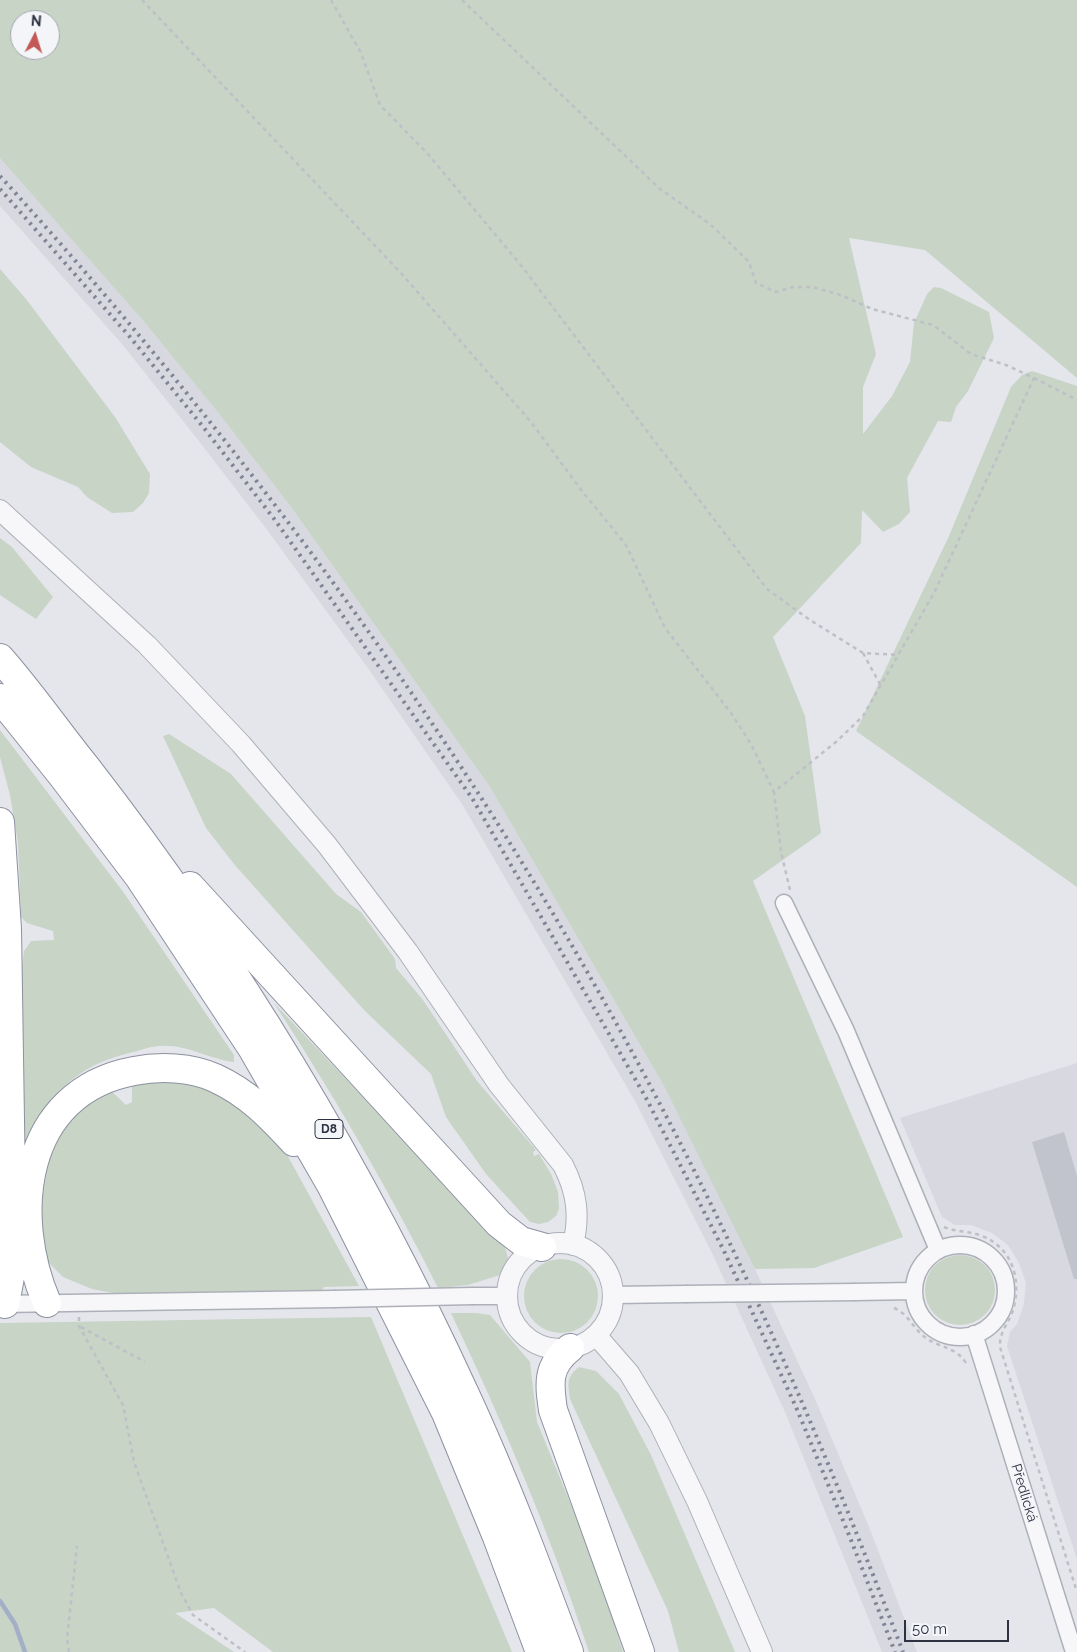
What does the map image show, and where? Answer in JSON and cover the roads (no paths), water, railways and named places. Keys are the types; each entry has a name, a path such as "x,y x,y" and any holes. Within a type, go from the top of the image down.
{"highway":[{"name":"D8","path":"0,658 162,867 270,1030 318,1109 402,1267 466,1395 569,1652"},
{"name":"D8","path":"0,698 139,877 252,1048 331,1185 446,1413 497,1537 540,1652"},
{"path":"126,819 223,921 293,1002 499,1224 521,1241 542,1247"},
{"path":"0,822 7,929 12,1248 10,1277 3,1304"},
{"path":"46,1304 32,1265 27,1235 27,1197 32,1168 45,1134 63,1108 76,1097 105,1080 123,1073 160,1068 194,1071 214,1077 248,1096 266,1112 331,1185"},
{"path":"570,1348 556,1361 553,1368 550,1385 553,1410 640,1652"}],"street":[{"path":"0,510 147,645 241,744 327,845 408,952 499,1085 563,1165 572,1183 577,1208 572,1245"},
{"path":"788,901 846,1031 938,1250"},
{"path":"557,1244 572,1245 593,1255 601,1263 612,1283 611,1313 596,1336 570,1348 549,1348 530,1340 522,1333 511,1316 508,1296 510,1280 517,1266 528,1254 542,1247 557,1244"},
{"path":"958,1245 968,1245 987,1253 1000,1268 1006,1287 1003,1307 992,1324 974,1334 955,1336 946,1334 929,1325 918,1309 914,1291 920,1267 938,1250 958,1245"},
{"path":"613,1295 914,1291"},
{"path":"3,1304 508,1296"},
{"name":"Předlická","path":"974,1334 1074,1652"},
{"path":"596,1336 629,1373 659,1423 697,1501 762,1652"}],"waterway":[{"path":"0,1601 15,1624 25,1652"}],"railway":[{"path":"0,176 184,390 271,500 356,614 436,729 513,848 585,969 654,1093 723,1229 787,1368 847,1509 903,1652"},
{"path":"0,189 130,337 204,428 275,520 472,798 645,1096 724,1251 796,1407 895,1652"}]}
